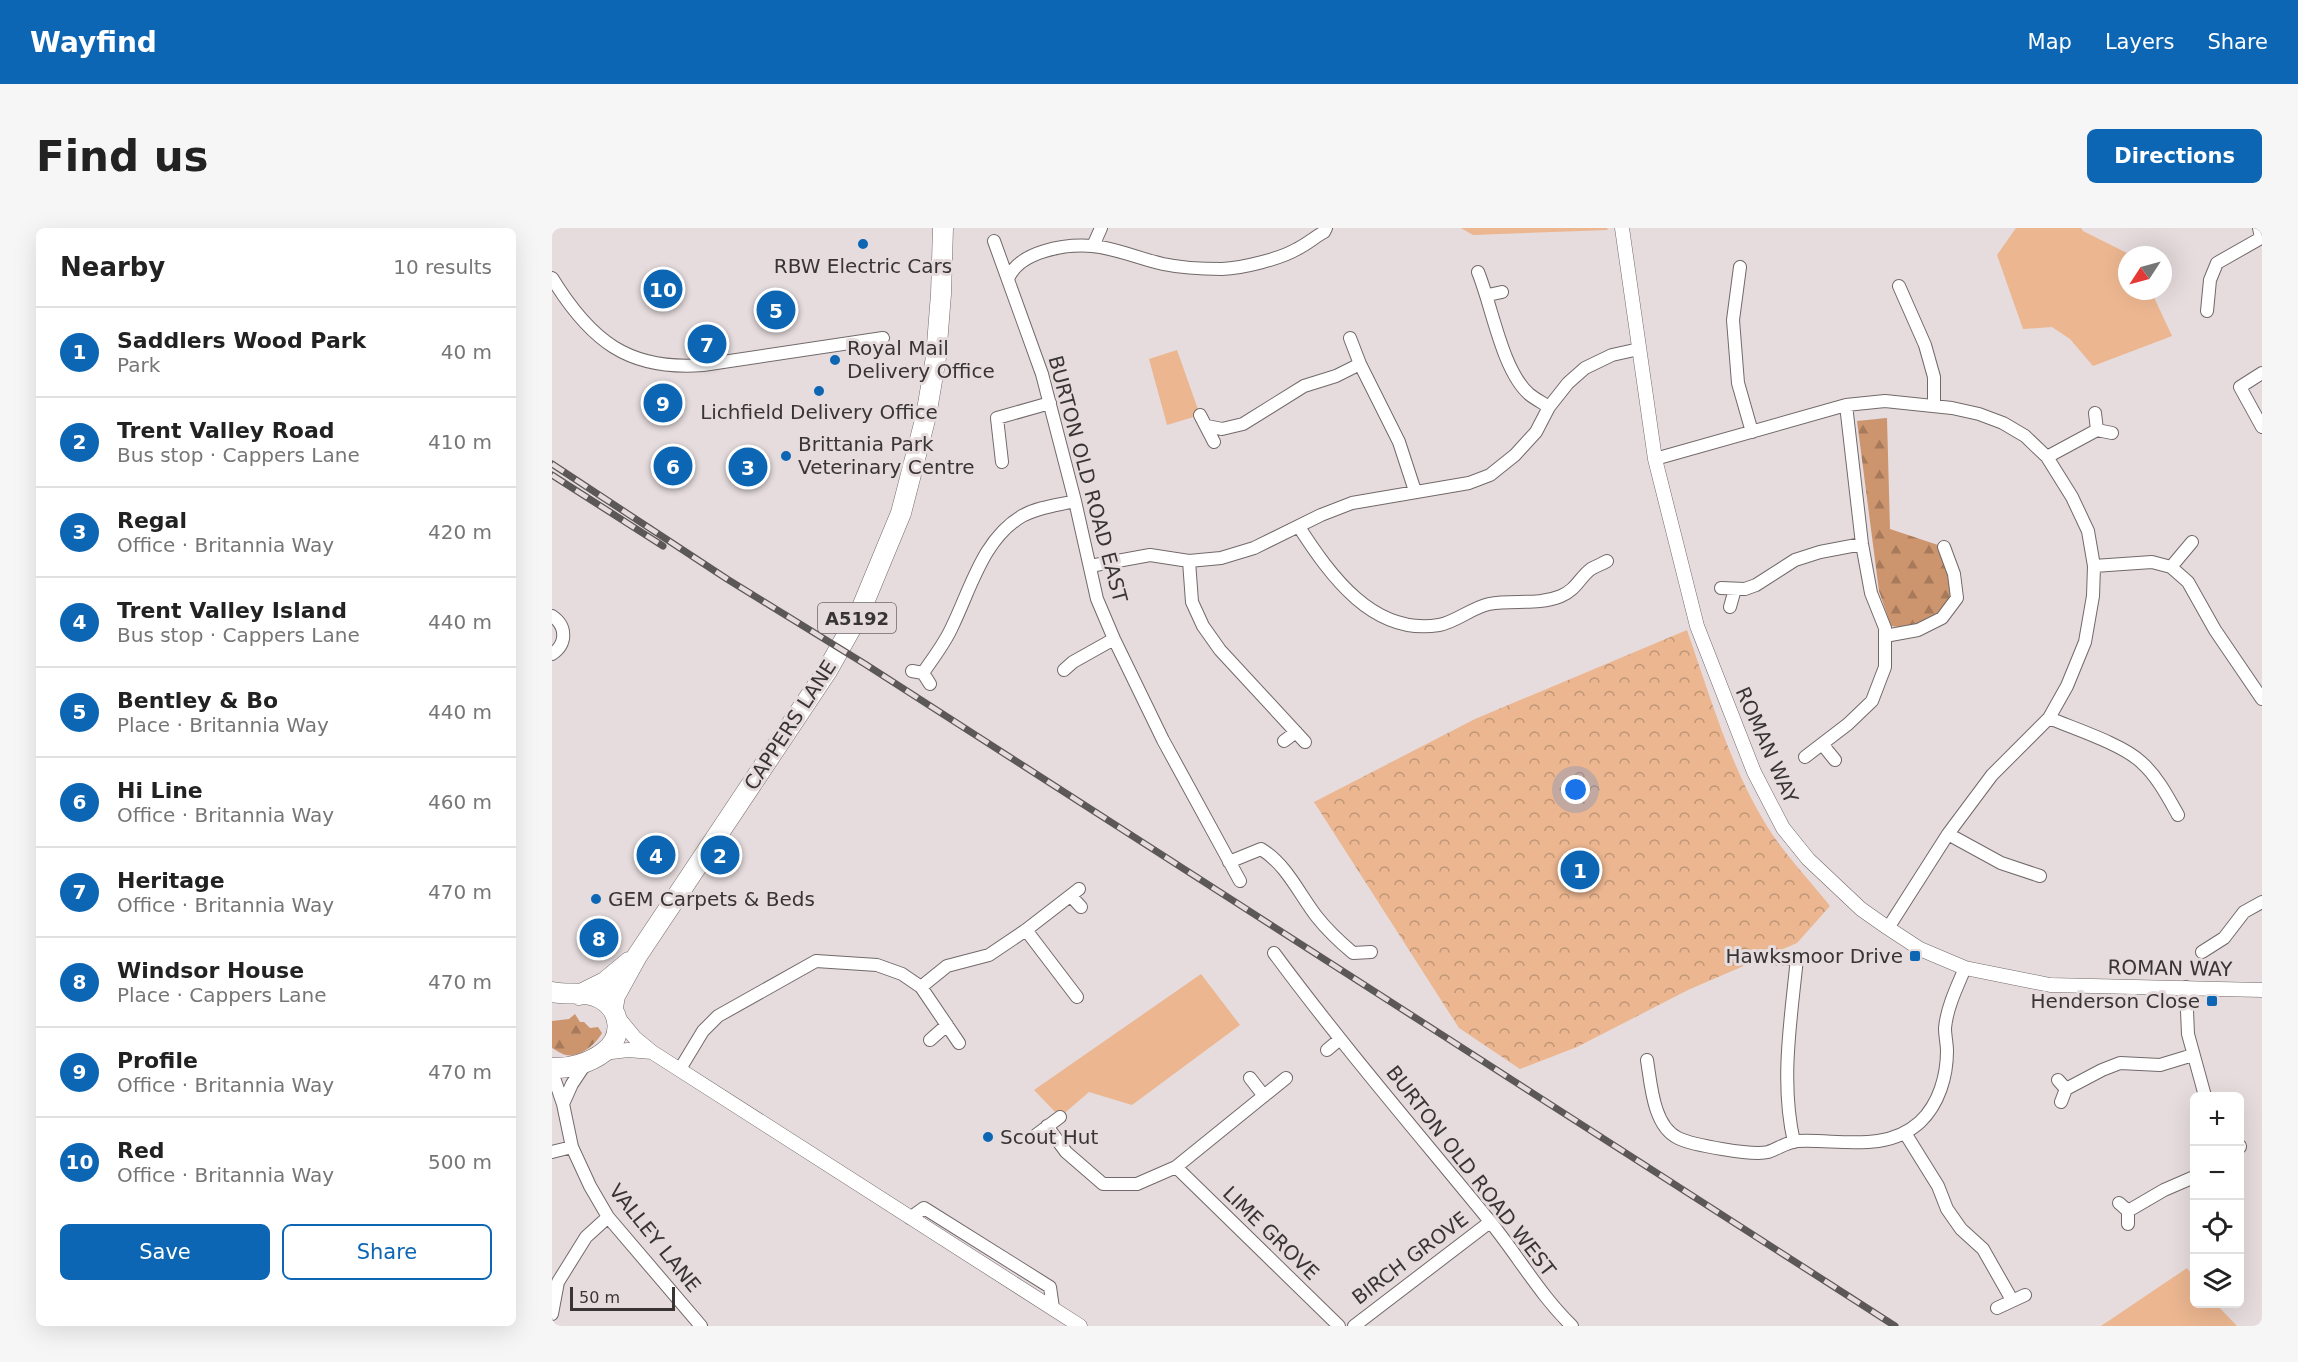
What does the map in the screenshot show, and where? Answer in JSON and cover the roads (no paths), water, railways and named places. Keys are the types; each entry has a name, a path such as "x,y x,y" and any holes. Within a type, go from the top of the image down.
{"highway":[{"name":"CAPPERS LANE","path":"596,1057 610,1047 616,1034 618,1022 614,1011 615,996 637,956 828,671 864,601 901,513 926,416 936,357 943,228"},
{"name":"CAPPERS LANE","path":"562,995 606,981 637,956"},
{"path":"562,995 589,993 614,1011"},
{"path":"552,1070 567,1069 596,1057"}],"street":[{"path":"1094,246 1101,228"},
{"path":"1008,279 1012,270 1042,252 1066,247 1094,246 1164,264 1224,269 1261,262 1295,250 1324,232 1326,228"},
{"name":"ROMAN WAY","path":"1622,228 1655,459 1697,626 1763,792 1784,828 1808,859 1861,909 1888,928 1920,949 1965,968 2050,985 2262,990"},
{"path":"2207,311 2210,280 2217,263 2262,238 2259,228"},
{"name":"BURTON OLD ROAD EAST","path":"994,242 1042,374 1075,501 1097,599 1163,740 1240,881"},
{"path":"1740,267 1733,320 1738,383 1752,432"},
{"path":"1478,272 1488,295 1506,357 1520,383 1529,394 1549,407"},
{"path":"552,278 569,307 591,330 614,349 635,358 662,364 681,367 703,365 883,338"},
{"path":"1899,286 1925,345 1934,378 1934,406"},
{"path":"1488,295 1502,292"},
{"path":"1350,338 1360,364 1399,442 1415,491"},
{"path":"1090,566 1150,555 1189,561 1237,554 1299,527 1321,514 1352,503 1469,483 1490,475 1515,455 1536,432 1549,407 1568,383 1585,368 1612,355 1639,349"},
{"path":"1207,426 1222,429 1243,424 1304,386 1336,376 1360,364"},
{"path":"2262,373 2240,387 2262,427"},
{"path":"1655,459 1846,405 1885,401 1979,414 2003,423 2025,436 2047,457 2072,497 2088,531 2094,566 2093,596 2085,642 2067,687 2049,718 1992,775 1948,834 1888,928"},
{"path":"1002,462 998,418 1050,403"},
{"path":"1804,757 1848,724 1872,701 1885,667 1885,628 1870,593 1846,405"},
{"path":"2095,413 2097,430"},
{"path":"1200,415 1215,442"},
{"path":"2047,457 2097,430 2112,433"},
{"path":"930,684 918,672 946,638 974,576 997,538 1022,516 1035,510 1075,501"},
{"path":"1299,527 1338,582 1363,604 1391,621 1414,627 1442,625 1489,604 1540,602 1561,596 1575,588 1590,570 1607,561"},
{"path":"2171,567 2192,542"},
{"path":"1721,588 1745,589 1756,585 1795,560 1820,552 1862,544"},
{"path":"1885,636 1918,630 1942,618 1957,598 1954,574 1944,547"},
{"path":"1189,561 1192,602 1203,626 1220,650 1305,742"},
{"path":"1580,561 1590,570"},
{"path":"2094,566 2152,562 2171,567 2188,582 2215,630 2262,699"},
{"path":"1730,607 1735,589"},
{"path":"552,616 561,625 563,638 561,645 552,654"},
{"path":"1081,674 1069,666 1114,639"},
{"path":"2049,718 2123,750 2141,761 2163,789 2178,815"},
{"path":"1284,741 1296,732"},
{"path":"1822,744 1834,760"},
{"path":"1948,834 2001,863 2040,876"},
{"path":"1229,862 1261,849 1275,858 1317,918 1338,941 1353,953 1371,952"},
{"path":"921,987 948,966 989,955 1075,893 1081,907"},
{"path":"2202,952 2224,938 2244,912 2262,902"},
{"path":"1026,930 1077,997"},
{"name":"BURTON OLD ROAD WEST","path":"1274,953 1340,1039 1490,1222 1553,1308 1572,1326"},
{"path":"1779,959 1797,958 1787,1068 1788,1106 1794,1142"},
{"path":"680,1069 703,1031 718,1016 816,961 877,965 902,974 921,987 959,1043"},
{"path":"1647,1060 1657,1110 1665,1127 1677,1138 1694,1136 1750,1154 1768,1152 1794,1142 1872,1143 1905,1133 1921,1121 1934,1104 1946,1068 1945,1029 1948,1011 1965,968"},
{"path":"2186,987 2187,1024 2204,1092"},
{"path":"614,1011 635,1038 651,1052 1080,1326"},
{"path":"930,1040 947,1025"},
{"path":"1327,1050 1340,1039"},
{"path":"563,1104 572,1084 596,1057 628,1050 651,1052"},
{"path":"2061,1102 2062,1084 2120,1063 2160,1065 2193,1055"},
{"name":"VALLEY LANE","path":"552,1070 563,1104 572,1147 590,1186 608,1216 701,1326"},
{"path":"1250,1078 1264,1096"},
{"path":"1047,1126 1066,1152 1103,1184 1137,1184 1176,1167 1287,1078"},
{"path":"1032,1138 1060,1117"},
{"path":"1905,1133 1938,1186 1947,1209 1961,1229 1983,1249 2012,1300"},
{"path":"552,1152 572,1147"},
{"name":"LIME GROVE","path":"1176,1167 1339,1326"},
{"path":"2128,1224 2124,1207 2190,1179"},
{"path":"552,1314 558,1282 586,1237 608,1216"},
{"name":"BIRCH GROVE","path":"1354,1326 1490,1222"},
{"path":"1997,1308 2025,1295"}],"railway":[{"path":"552,464 727,579 865,664 1895,1326"},
{"path":"552,475 663,546"}],"place":[{"name":"RBW Electric Cars","path":"863,244"},
{"name":"Red","path":"663,289"},
{"name":"Bentley & Bo","path":"776,310"},
{"name":"Heritage","path":"707,344"},
{"name":"Royal Mail Delivery Office","path":"835,360"},
{"name":"Lichfield Delivery Office","path":"819,391"},
{"name":"Profile","path":"663,403"},
{"name":"Brittania Park Veterinary Centre","path":"786,456"},
{"name":"Hi Line","path":"673,466"},
{"name":"Regal","path":"748,467"},
{"name":"Trent Valley Island","path":"656,855"},
{"name":"Trent Valley Road","path":"720,855"},
{"name":"Saddlers Wood Park","path":"1580,870"},
{"name":"GEM Carpets & Beds","path":"596,899"},
{"name":"Windsor House","path":"599,938"},
{"name":"Hawksmoor Drive","path":"1915,956"},
{"name":"Henderson Close","path":"2212,1001"},
{"name":"Scout Hut","path":"988,1137"}]}
